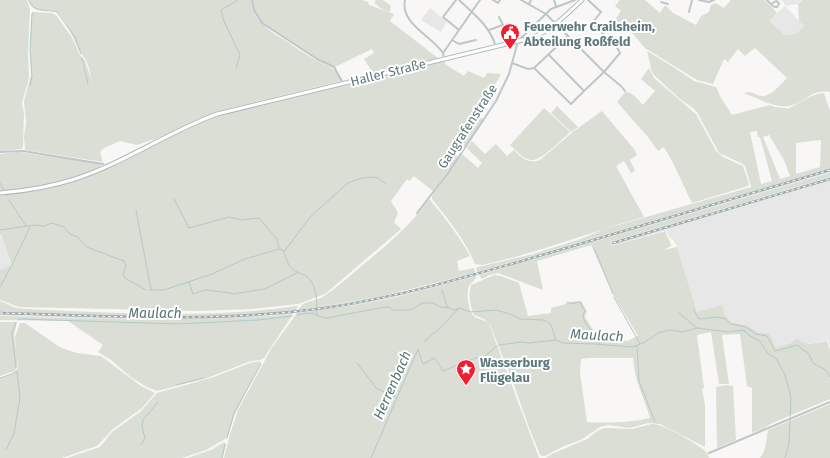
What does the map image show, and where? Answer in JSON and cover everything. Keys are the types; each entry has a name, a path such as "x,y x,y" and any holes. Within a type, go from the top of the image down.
{"main road":[{"name":"Haller Straße","path":"0,193 38,189 76,179 106,167 205,118 224,112 531,38 549,30 582,0"}],"street":[{"path":"252,0 254,10 262,23 317,59 334,67 344,83"},
{"path":"405,0 405,11 407,16 415,26 436,45 444,58"},
{"path":"459,30 443,17 457,0 472,12 489,30 496,46"},
{"path":"442,53 480,0"},
{"path":"493,0 498,3 500,0"},
{"path":"521,0 546,14 625,91"},
{"path":"529,4 531,0"},
{"path":"554,0 556,6"},
{"path":"518,41 556,6 575,0"},
{"path":"534,68 571,104 604,72 620,53 618,49 594,26 594,19 601,12 588,0"},
{"path":"661,2 666,4 666,0"},
{"path":"689,12 692,0"},
{"path":"699,0 708,2 714,0"},
{"path":"767,0 770,4"},
{"path":"489,30 503,25 499,17"},
{"path":"528,32 531,38"},
{"path":"512,63 528,68 534,68 568,36"},
{"path":"452,40 459,44 476,40"},
{"name":"Gaugrafenstraße","path":"416,213 448,173 475,134 502,90 518,41"},
{"path":"549,55 584,91"},
{"path":"0,152 23,151 103,164"},
{"path":"709,453 830,402"}],"shaded area":[{"path":"0,0 27,0 30,9 28,51 29,78 22,103 24,113 23,146 22,149 0,151"},
{"path":"28,0 251,0 252,8 255,14 264,26 304,53 334,69 341,81 218,111 164,136 137,145 120,141 104,148 100,152 103,162 25,150 24,136 26,123 24,101 31,75 30,40 32,12 52,13 56,15 71,36 80,55 85,61 92,81 86,60 59,14 51,10 35,9 31,6"},
{"path":"253,0 362,0 368,2 369,5 394,14 390,21 438,58 373,73 364,59 374,53 372,49 335,67 315,57 262,23 255,10"},
{"path":"376,0 383,0 391,6 390,12 382,9 374,3"},
{"path":"620,0 645,0 660,13 665,5 673,13 696,25 701,16 709,12 711,5 715,3 724,8 731,0 765,0 777,13 769,21 785,35 796,34 804,26 799,21 798,4 802,0 830,0 830,92 818,92 789,106 777,106 744,93 746,92 760,96 767,95 775,90 787,78 755,48 745,56 738,49 728,62 724,59 713,84 697,80 645,48 634,35 615,20 621,11 615,6"},
{"path":"782,0 801,0 797,4 786,6"},
{"path":"785,6 804,26 796,34 785,35 769,21"},
{"path":"430,8 447,22 441,32 421,20"},
{"path":"647,51 694,81 716,87 732,115 770,105 787,109 809,97 824,93 830,111 830,169 477,272 476,268 478,267 533,254 581,239 604,229 751,187 745,166 719,153 697,112 680,99 652,72","holes":["757,131 758,137 760,137 772,181 761,184 750,132","769,135 784,160 790,176 780,179 763,137","821,140 820,167 796,174 796,143"]},
{"path":"445,60 445,64 464,76 468,71 484,78 487,73 501,74 480,112 479,116 483,119 466,147 458,142 452,152 458,157 433,191 414,176 409,181 407,179 391,201 398,213 394,222 401,229 325,294 298,304 252,309 199,311 19,307 0,300 0,270 12,265 0,235 0,194 45,188 72,181 91,174 185,129 223,114"},
{"path":"649,68 654,78 696,114 716,151 723,157 743,166 749,184 748,186 692,203 664,147 658,151 648,137 617,102 625,92 628,92 643,105 655,91 641,79"},
{"path":"557,106 578,127 571,132 551,113"},
{"path":"544,108 570,132 545,154 535,160 530,160 522,156 510,145"},
{"path":"602,111 634,149 637,155 630,160 635,171 631,173 624,161 616,166 644,217 523,255 482,265 475,264 461,238 432,199 432,196 462,154 478,168 482,163 467,148 472,141 485,154 496,144 507,156 514,150 526,160 536,161 540,160 574,131"},
{"path":"18,152 98,163 101,165 100,167 83,174 49,185 0,191 0,154"},
{"path":"830,169 830,173 479,275 477,272"},
{"path":"830,173 830,177 610,242 612,246 666,231 671,246 664,250 677,247 697,312 722,305 725,315 731,322 746,325 759,333 769,333 776,348 791,343 796,339 808,344 827,341 830,350 830,399 752,433 752,388 747,386 740,334 722,335 729,384 719,384 711,332 697,335 704,388 702,389 705,405 705,447 660,424 648,423 630,428 608,425 600,427 581,440 564,446 545,456 540,455 490,325 484,319 474,315 471,308 471,285 494,275 501,276 519,283 528,316 551,313 551,308 566,304 566,302 581,301 587,311 585,317 597,336 627,341 638,336 613,294 591,245 537,261 543,290 498,273 482,279 479,275","holes":["633,358 637,381 650,418 619,422 587,422 580,373 581,359"]},
{"path":"830,177 830,347 828,340 807,344 796,339 791,343 776,349 764,334 753,331 746,325 731,322 725,315 697,312 677,247 674,241 669,237 667,230 612,246 610,242"},
{"path":"428,200 430,200 446,220 470,256 457,261 459,271 474,268 475,273 378,297 298,310 307,302 321,298 328,293 396,237 421,210"},
{"path":"0,236 12,265 0,270"},
{"path":"475,273 476,277 395,298 297,313 298,310 402,292"},
{"path":"476,276 468,289 469,307 475,317 489,324 539,458 224,458 238,410 271,349 297,313 395,298"},
{"path":"0,301 16,308 26,309 162,314 230,313 298,307 296,310 259,314 148,317 0,312"},
{"path":"296,310 293,314 202,320 139,320 0,316 0,312 196,317 245,315"},
{"path":"293,314 264,358 251,361 207,378 157,391 132,378 111,360 98,352 103,345 68,321 0,320 0,316 110,319 220,319"},
{"path":"0,322 17,322 14,335 18,364 15,371 0,376"},
{"path":"20,323 25,323 58,346 67,350 77,353 101,356 141,386 155,393 142,408 113,429 97,446 62,458 0,458 0,378 8,376 18,368 15,337"},
{"path":"260,361 261,364 235,414 227,438 206,450 182,458 67,458 100,447 112,432 140,412 157,393 214,377 250,363"},
{"path":"726,385 733,386 736,440 717,448 716,387"},
{"path":"830,404 830,458 760,458 765,448 768,430"},
{"path":"652,424 671,430 687,439 705,451 709,458 545,458 587,439 599,430 605,428 632,429"},
{"path":"224,442 226,444 223,458 187,458 211,450"}],"waterway":[{"path":"29,0 37,9 57,12 75,37 81,54"},
{"path":"236,68 240,55 223,19 221,10 238,0"},
{"path":"30,86 32,76 30,50 33,13"},
{"path":"82,58 88,84"},
{"path":"284,252 310,217 348,183 362,178 371,177 378,178 386,184"},
{"path":"0,183 4,191"},
{"path":"174,199 189,228 229,217 242,220 259,218 277,239 279,248"},
{"path":"9,200 26,226"},
{"path":"136,210 151,290"},
{"name":"Maulach","path":"0,230 34,225 45,226 51,223 64,227 70,234 78,237 89,248 124,261 126,266 123,274 125,278 146,290"},
{"path":"0,287 30,227"},
{"path":"594,248 613,294"},
{"name":"Maulach","path":"150,290 164,290 212,274 245,259 279,249 283,250 290,267 304,275 312,282 317,304 317,314"},
{"path":"189,282 193,294 205,290 233,294 265,289 297,273"},
{"path":"442,290 447,307"},
{"path":"614,297 640,344"},
{"path":"568,302 570,304 580,302 585,311 583,315 584,320 600,344"},
{"name":"Maulach","path":"297,315 311,313 327,318 385,307 389,307 393,310 408,310 413,309 422,303 433,303 441,307 454,310 459,308 470,312 496,310 520,319 543,320 551,325 556,340 563,343 633,347 645,342 658,333 669,330 683,332 697,328 728,332 742,330 760,341 768,354 776,358 785,375 791,398 789,443 785,458"},
{"name":"Herrenbach","path":"424,342 458,309"},
{"path":"693,309 699,319 717,317 726,319 731,324 746,327 756,334 767,336 775,351 797,345 809,354 813,363 826,370 830,377"},
{"path":"679,313 697,328"},
{"name":"Maulach","path":"18,320 177,324 258,320 292,316"},
{"name":"Maulach","path":"16,323 12,333 16,368"},
{"name":"Herrenbach","path":"499,345 556,340"},
{"name":"Herrenbach","path":"418,350 423,364 435,358 443,371 478,357 484,357 497,346"},
{"path":"637,346 639,381 655,422"},
{"name":"Herrenbach","path":"371,458 418,349"},
{"path":"357,363 377,389 396,397"},
{"path":"227,438 234,413 261,364"},
{"name":"Maulach","path":"0,378 17,371 20,398 14,433 6,450"},
{"path":"176,385 204,378"},
{"path":"141,445 145,438 142,427 143,420 158,402"},
{"path":"222,458 225,444"}],"railway":[{"path":"0,313 122,317 243,316 324,308 383,298 470,276 830,170"},
{"path":"613,243 830,179"}],"place":[{"name":"Feuerwehr Crailsheim, Abteilung Roßfeld","path":"510,50"},
{"name":"Wasserburg Flügelau","path":"466,386"}]}
